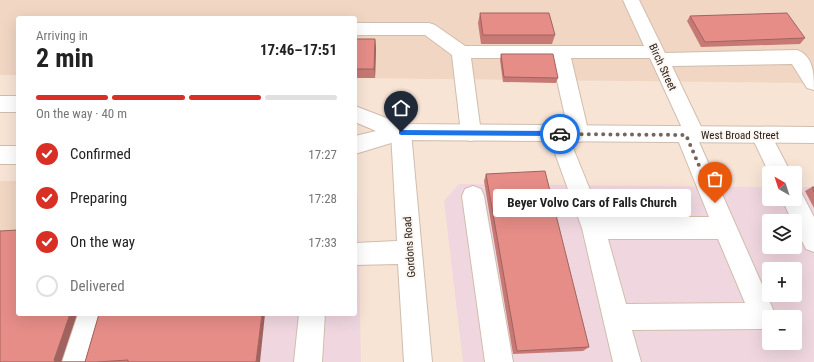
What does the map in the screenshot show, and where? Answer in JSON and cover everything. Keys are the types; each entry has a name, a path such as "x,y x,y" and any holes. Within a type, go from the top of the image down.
{"main road":[{"name":"Birch Street","path":"616,317 763,316 726,228 658,56 631,0"},
{"path":"357,29 429,29 454,47 471,133"},
{"path":"357,43 658,56 797,57 814,83"},
{"path":"560,52 580,134"},
{"path":"0,104 16,104"},
{"name":"West Broad Street","path":"357,115 401,132"},
{"name":"West Broad Street","path":"357,143 401,132 814,135"},
{"name":"Gordons Road","path":"401,132 418,362"},
{"path":"558,134 594,228 627,362"},
{"path":"761,135 776,166"},
{"path":"474,196 499,362"},
{"path":"796,206 814,241"},
{"path":"594,228 726,228"},
{"path":"357,254 409,252"},
{"path":"76,362 90,316"},
{"path":"308,362 312,316"}],"shaded area":[{"path":"0,0 814,0 814,83 357,78 357,16 16,16 16,75 0,75"},
{"path":"0,181 16,181 16,316 17,316 0,362"},
{"path":"459,184 762,187 762,206 802,206 802,187 814,187 814,362 463,362 444,201"},
{"path":"357,186 361,362 59,362 64,316 357,316"}],"building":[{"path":"480,13 549,13 555,35 483,35"},
{"path":"787,13 805,38 705,42 690,16"},
{"path":"357,39 375,39 374,69 357,69"},
{"path":"501,54 553,54 558,78 504,77"},
{"path":"545,171 589,347 517,351 486,174"},
{"path":"16,230 16,316 69,316 54,360 55,362 0,362 0,231"},
{"path":"98,316 262,316 256,362 128,362 128,360 85,362"}],"way so far":[{"path":"560,134 686,135 715,203"}],"place":[{"name":"Beyer Volvo Cars of Falls Church","path":"715,203"}],"route":[{"path":"401,132 560,134"}]}
